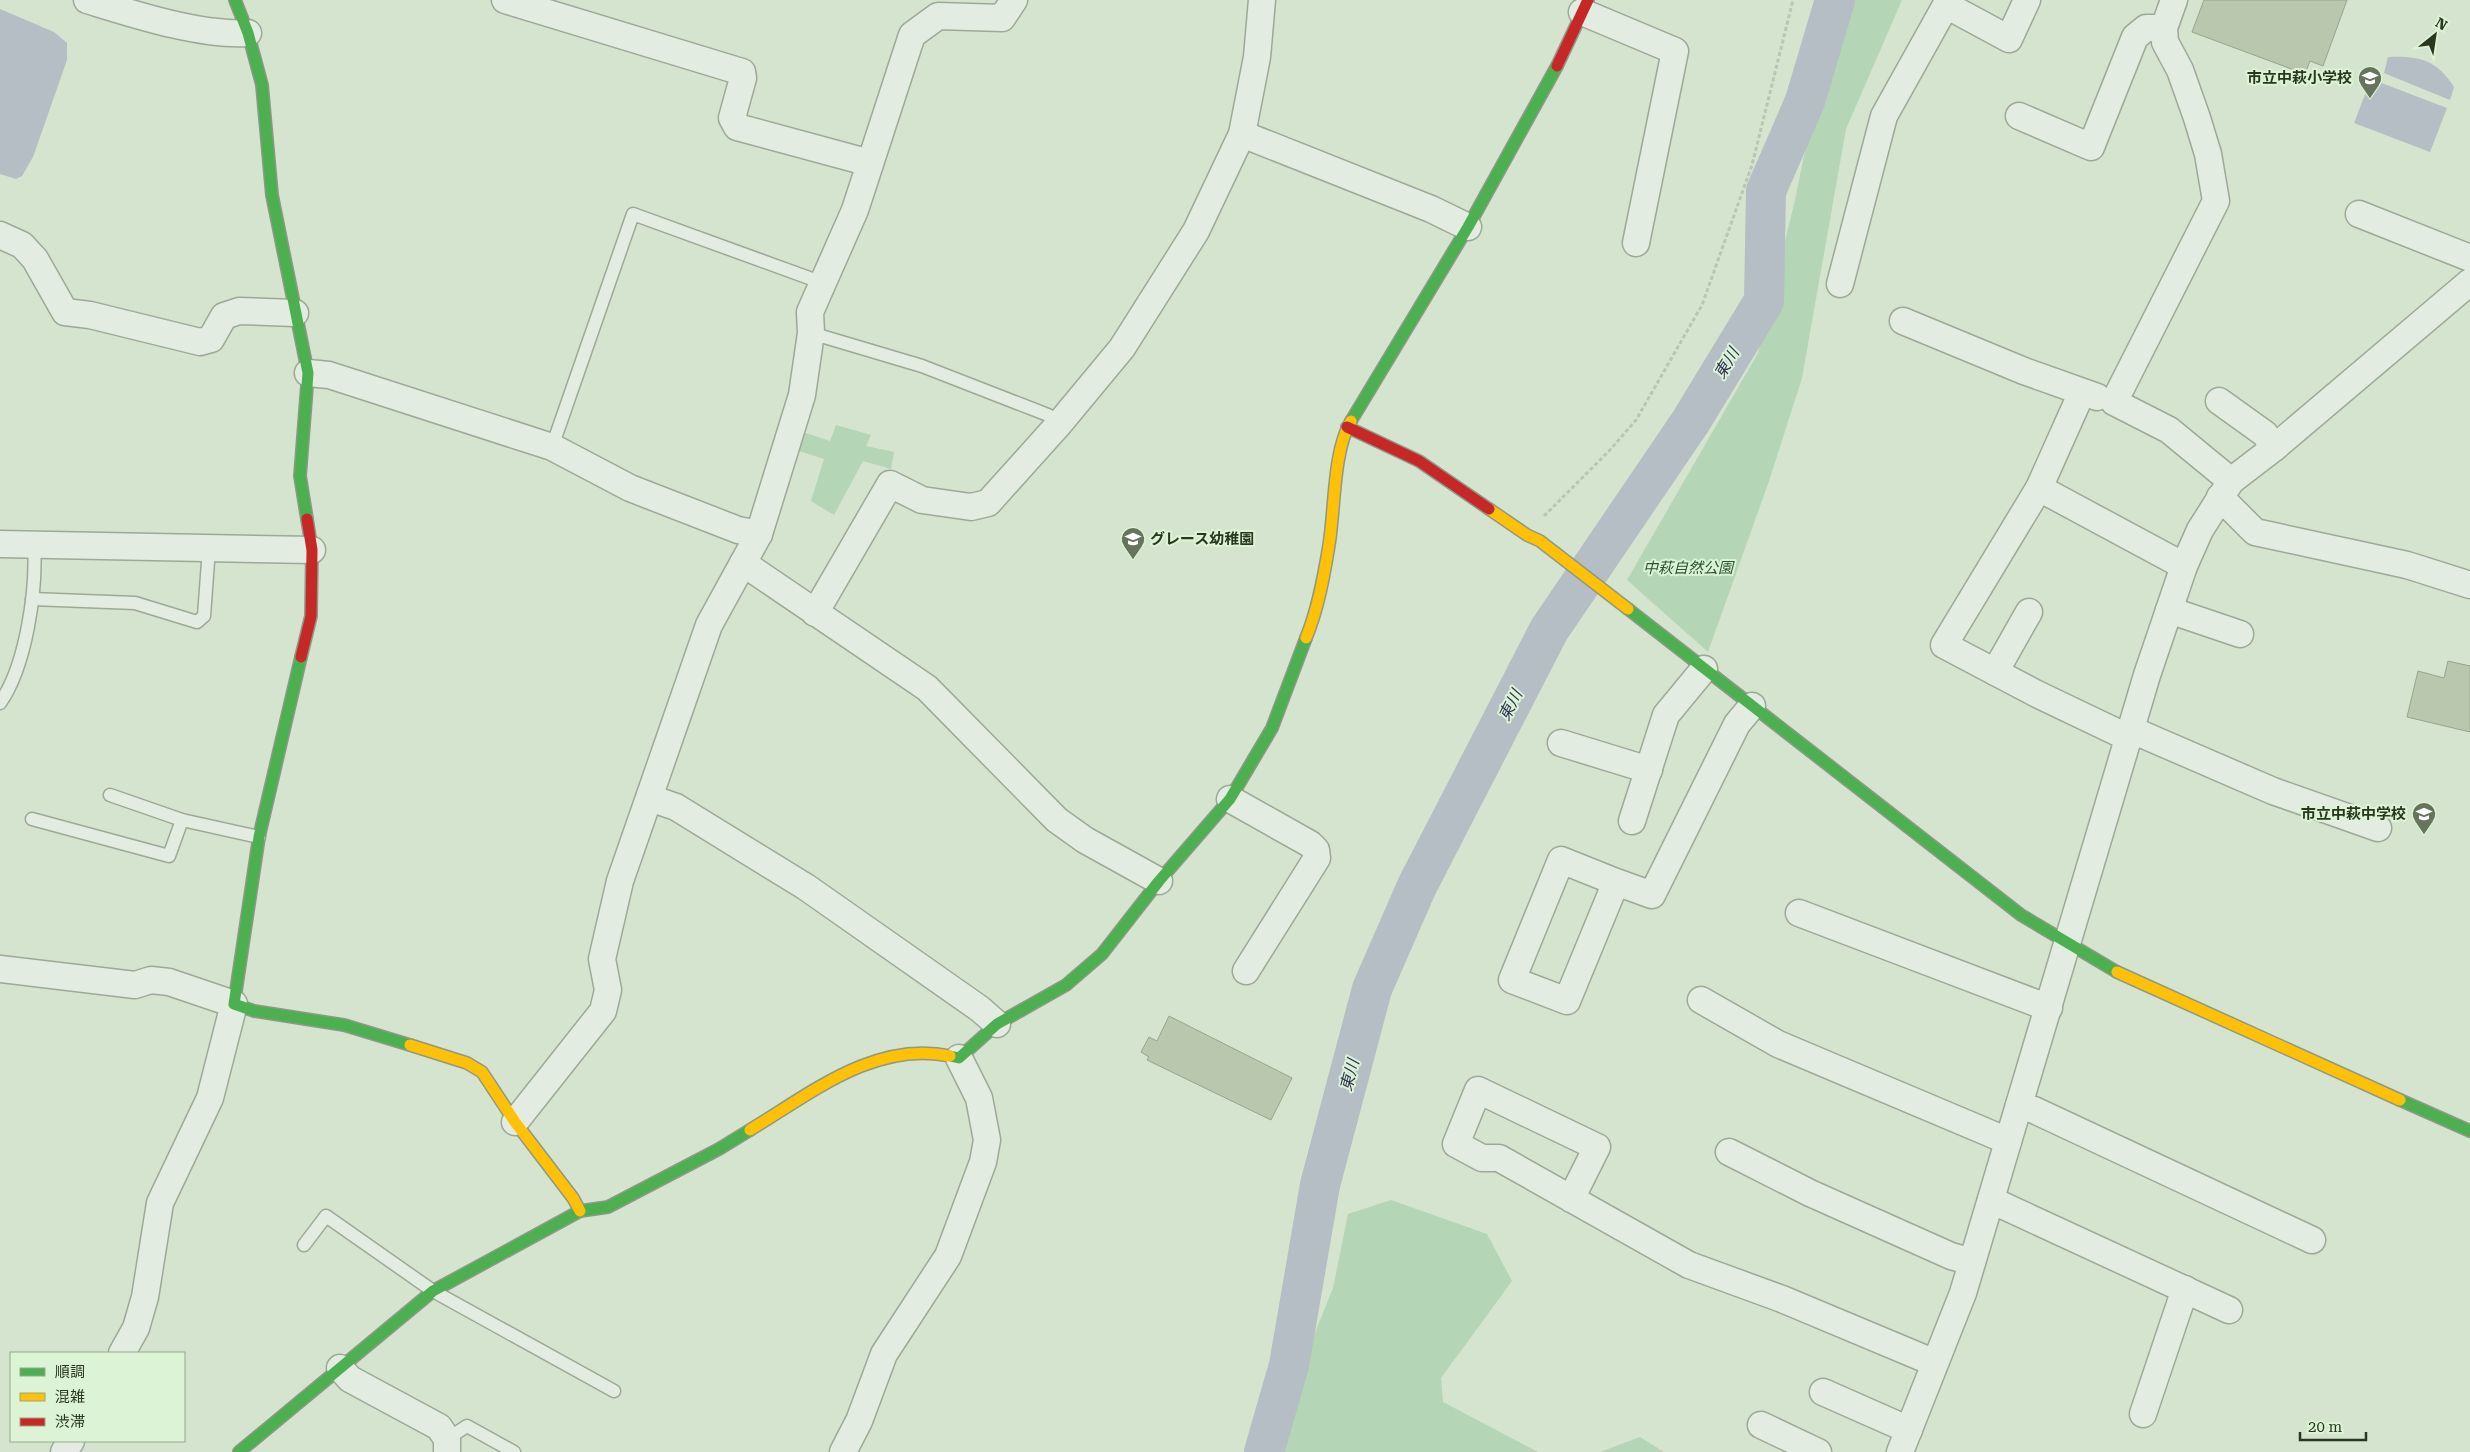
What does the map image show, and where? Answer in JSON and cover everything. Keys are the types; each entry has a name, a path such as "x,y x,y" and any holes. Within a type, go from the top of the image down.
{"street":[{"path":"87,0 144,18 231,34 248,33"},
{"path":"123,1352 136,1328 144,1297 160,1203 210,1098 234,1004 259,837 312,616 312,550 300,476 308,373 272,195 262,85 248,33 235,0"},
{"path":"505,0 742,72 743,78 732,118 737,127 870,163"},
{"path":"516,1122 603,1011 608,990 602,959 620,882 709,625 759,534 802,395 811,333 810,312 855,210 912,35 938,16 1002,18 1014,0"},
{"path":"815,613 890,484 922,500 970,507 988,503 1059,424 1122,348 1196,232 1242,134 1257,57 1262,0"},
{"path":"1840,284 1884,116 1946,5 2009,39 2027,0"},
{"path":"2114,402 2186,265 2216,201 2208,154 2180,70 2166,42 2164,28 2174,0"},
{"path":"959,1058 997,1024 1066,985 1095,960 1159,880 1230,799 1272,728 1313,621 1329,545 1338,464 1347,427 1468,227 1554,72 1585,6 1675,51 1636,243"},
{"path":"2019,116 2091,147 2135,36 2146,28 2164,28"},
{"path":"1242,134 1431,209 1468,227"},
{"path":"2359,214 2470,258"},
{"path":"0,235 22,245 35,259 65,312 90,315 200,342 210,339 224,316 239,311 295,313"},
{"path":"1823,1392 1903,1446 1963,1293 2169,610 2184,566 2200,530 2225,489 2470,282"},
{"path":"1902,321 2024,371 2114,402 2169,430 2225,489 2255,532 2407,565 2470,585"},
{"path":"308,373 329,375 552,447 630,488 738,530 759,534"},
{"path":"2082,392 2039,488 1944,645 1995,672 2131,734 2273,791 2378,828"},
{"path":"2219,401 2265,434 2274,448"},
{"path":"1347,427 1418,462 1527,535 1540,541 2021,915 2067,944 2125,976 2470,1131"},
{"path":"2039,488 2184,566"},
{"path":"0,544 312,550"},
{"path":"743,563 927,688 1057,820 1085,840 1159,880"},
{"path":"2169,610 2240,634"},
{"path":"1995,672 2029,612"},
{"path":"1632,821 1666,715 1704,669"},
{"path":"1616,882 1567,1001 1512,980 1561,860 1652,895 1737,724 1752,706"},
{"path":"1561,743 1648,770"},
{"path":"650,798 676,807 806,887 980,1009 997,1024"},
{"path":"1230,799 1310,844 1316,850 1317,858 1246,971"},
{"path":"1799,913 2048,1008"},
{"path":"0,968 135,985 151,980 169,982 254,1010 344,1025 467,1063 482,1072 516,1122 573,1198 580,1211"},
{"path":"1702,1000 1778,1044 2008,1141"},
{"path":"239,1452 432,1291 580,1211 608,1207 718,1149 853,1068 894,1055 935,1052 959,1058 979,1098 987,1140 983,1162 948,1256 884,1354 859,1420 842,1452"},
{"path":"1571,1199 1596,1147 1478,1090 1456,1144 1482,1158 1498,1158 1571,1199 1689,1265 1782,1299 1935,1363"},
{"path":"2019,1105 2034,1110 2312,1240"},
{"path":"1729,1152 1810,1193 1951,1256 1972,1262"},
{"path":"1991,1200 2229,1310"},
{"path":"2143,1414 2185,1289"},
{"path":"340,1368 350,1379 439,1427 447,1446"},
{"path":"1761,1425 1818,1452"}],"lane":[{"path":"552,447 633,214 823,283"},
{"path":"811,333 922,366 1048,415 1059,424"},
{"path":"0,703 7,693 25,638 32,599 34,545"},
{"path":"32,599 135,604 197,622 204,616 209,548"},
{"path":"110,795 182,820 259,837"},
{"path":"32,819 169,856 182,820"},
{"path":"304,1245 326,1216 432,1291 614,1391"},
{"path":"447,1446 467,1426 514,1452"}],"path":[{"path":"1527,535 1609,451 1636,420 1702,305 1752,165 1793,0"}],"green space":[{"name":"中萩自然公園","path":"1841,0 1902,0 1846,129 1802,378 1769,481 1708,652 1627,580 1758,353 1795,200 1826,47"},
{"path":"836,425 871,435 866,446 894,452 891,469 863,461 834,515 811,501 824,459 793,449 797,430 830,441"},
{"path":"1391,1200 1487,1234 1512,1281 1441,1378 1443,1402 1538,1452 1267,1452 1333,1288 1348,1214"},
{"path":"1640,1437 1664,1452 1600,1452"}],"shaded area":[{"path":"0,9 54,32 67,43 67,60 33,157 22,176 16,179 0,174"},
{"path":"2388,57 2410,57 2434,65 2454,87 2450,100 2384,73"},
{"path":"2371,79 2447,108 2430,152 2354,123"}],"building":[{"path":"2204,0 2347,0 2323,66 2310,61 2305,74 2192,32"},
{"path":"2448,661 2470,666 2470,732 2407,717 2418,671 2444,678"},
{"path":"1169,1016 1292,1078 1271,1120 1147,1060 1149,1057 1141,1052 1149,1037 1157,1041"}],"waterway":[{"name":"東川","path":"1264,1452 1289,1365 1320,1185 1372,989 1417,886 1549,630 1691,421 1764,301 1766,191 1805,101 1835,0"}],"traffic: fast":[{"path":"235,0 248,33 262,85 272,195 308,373 300,476 307,519"},
{"path":"1351,421 1468,227 1557,66"},
{"path":"1628,609 2021,915 2117,972"},
{"path":"950,1056 959,1058 997,1024 1066,985 1102,954 1159,881 1230,799 1272,728 1306,638"},
{"path":"301,657 259,837 234,1004 254,1011 344,1025 410,1045"},
{"path":"2400,1100 2470,1131"},
{"path":"239,1452 433,1291 580,1211 608,1207 719,1149 750,1130"}],"traffic: slow":[{"path":"1306,638 1323,580 1331,531 1335,481 1341,448 1351,421"},
{"path":"1489,509 1527,535 1540,541 1628,609"},
{"path":"2117,972 2400,1100"},
{"path":"410,1045 467,1063 482,1072 515,1122 573,1198 580,1211"},
{"path":"750,1130 820,1087 870,1063 896,1056 922,1053 950,1056"}],"traffic: jam":[{"path":"1557,66 1588,0"},
{"path":"1347,427 1419,461 1489,509"},
{"path":"301,657 311,616 312,550 307,519"}],"place":[{"name":"市立中萩小学校","path":"2370,99"},
{"name":"グレース幼稚園","path":"1133,560"},
{"name":"市立中萩中学校","path":"2424,835"}]}
